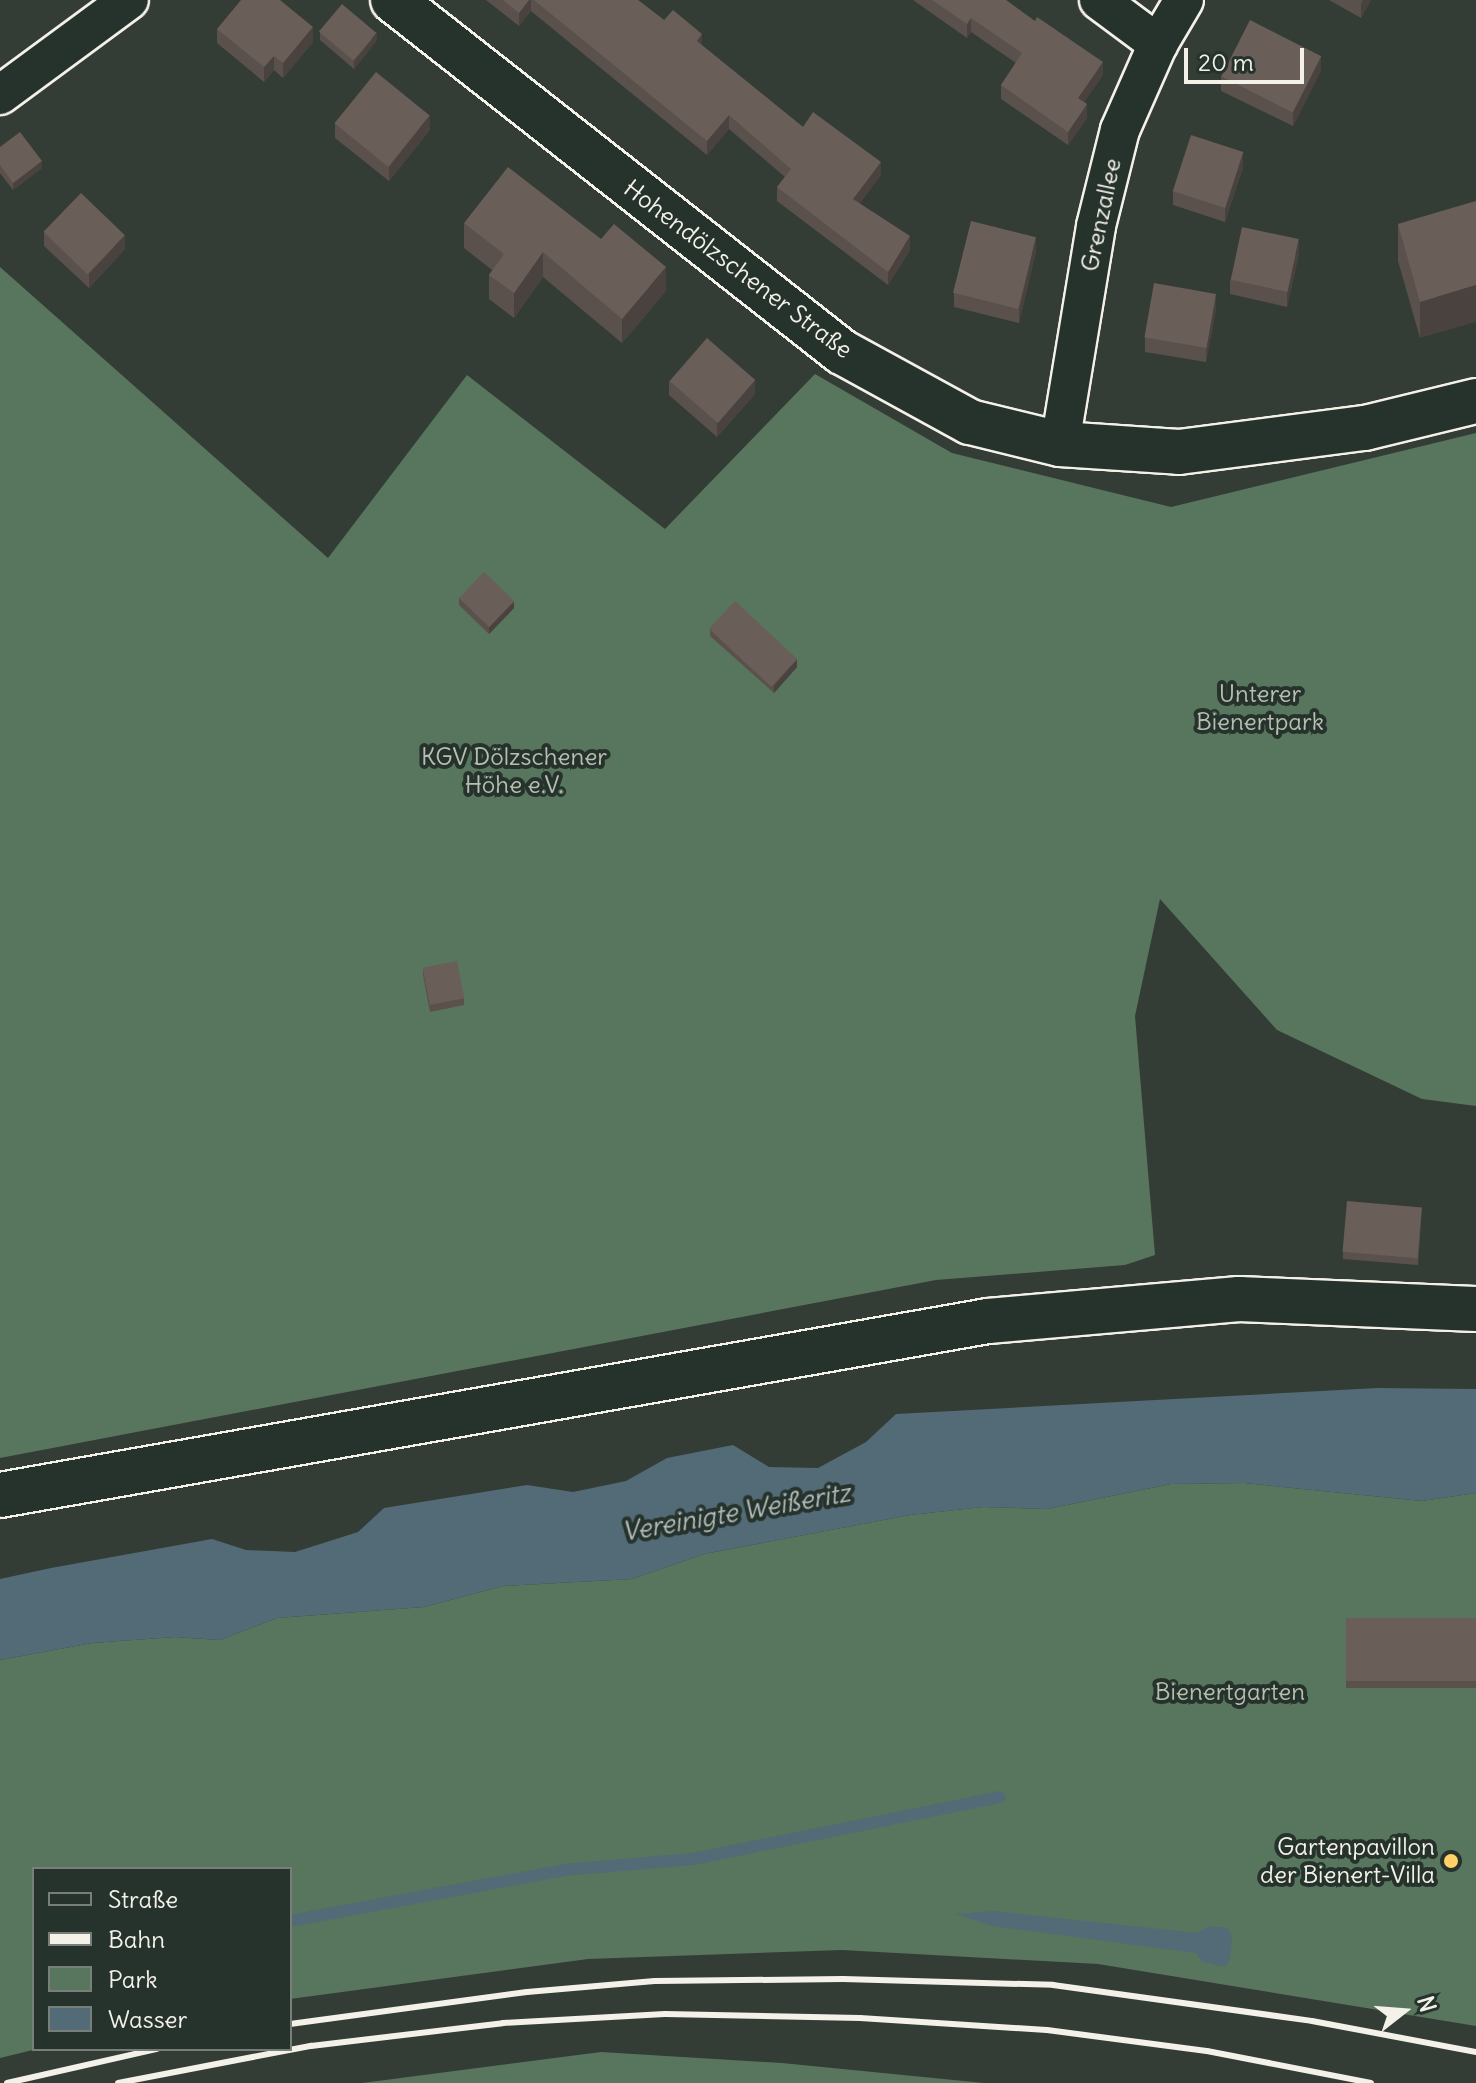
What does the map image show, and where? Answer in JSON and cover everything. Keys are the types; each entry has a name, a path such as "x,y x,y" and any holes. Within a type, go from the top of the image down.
{"main road":[{"name":"Hohendölzschener Straße","path":"393,0 842,352 970,422 1060,444 1179,452 1365,428 1476,401"},
{"path":"0,1495 988,1321 1239,1299 1476,1309"}],"street":[{"path":"0,95 129,0"},
{"path":"1099,0 1158,44"},
{"name":"Grenzallee","path":"1060,444 1096,226 1120,130 1158,44 1184,0"}],"green space":[{"path":"0,267 328,558 467,375 665,529 815,374 952,453 1171,507 1476,433 1476,1106 1422,1099 1277,1030 1160,899 1135,1016 1155,1255 1125,1265 936,1280 0,1458"},
{"name":"Bienertgarten","path":"1244,1483 1422,1501 1476,1493 1476,2026 1098,1964 842,1950 588,1959 292,1999 292,1867 32,1867 32,2050 0,2058 0,1660 92,1643 175,1637 220,1640 277,1618 424,1607 503,1586 632,1579 704,1554 910,1515 983,1507 1047,1509 1171,1484"},
{"path":"601,2052 782,2063 984,2083 362,2083"}],"water":[{"name":"Vereinigte Weißeritz","path":"1377,1388 1476,1389 1476,1493 1422,1501 1244,1483 1171,1484 1047,1509 983,1507 910,1515 704,1554 632,1579 503,1586 424,1607 277,1618 220,1640 175,1637 92,1643 0,1660 0,1579 51,1568 212,1539 246,1550 295,1552 358,1532 384,1508 527,1485 573,1492 626,1481 667,1458 733,1445 769,1467 818,1468 866,1442 896,1414"},
{"path":"994,1911 1197,1933 1209,1926 1227,1928 1232,1936 1230,1960 1225,1967 1202,1962 1196,1953 992,1926 955,1914"}],"building":[{"path":"241,0 280,0 313,27 283,63 274,56 264,67 217,29"},
{"path":"503,0 529,0 519,13"},
{"path":"534,0 638,0 664,20 673,10 702,34 697,41 803,127 813,112 881,162 853,199 910,236 888,272 777,187 791,169 729,115 707,141"},
{"path":"932,0 1006,0 1103,62 1078,98 1087,104 1068,132 1001,85 1022,53 971,18 967,24"},
{"path":"342,4 376,33 353,61 319,32"},
{"path":"1250,20 1321,56 1293,112 1221,76"},
{"path":"376,72 430,115 388,167 334,123"},
{"path":"20,132 42,161 13,183 0,165 0,147"},
{"path":"1191,135 1243,152 1225,208 1173,191"},
{"path":"508,167 601,239 614,224 666,267 622,319 543,252 514,293 489,275 504,254 464,223"},
{"path":"81,193 125,235 87,274 43,232"},
{"path":"1476,201 1476,285 1420,302 1398,224"},
{"path":"971,221 1036,237 1018,309 953,293"},
{"path":"1242,227 1299,239 1288,292 1231,280"},
{"path":"1154,283 1216,294 1206,348 1144,337"},
{"path":"707,338 755,380 718,423 670,381"},
{"path":"484,572 514,601 489,627 459,598"},
{"path":"735,601 797,659 771,687 709,629"},
{"path":"457,961 464,998 430,1005 423,968"},
{"path":"1347,1201 1422,1208 1417,1258 1343,1252"},
{"path":"1346,1618 1476,1618 1476,1681 1346,1681"}],"waterway":[{"path":"292,1921 564,1870 693,1859 1000,1797"}],"railway":[{"path":"292,2024 527,1992 655,1981 843,1979 1053,1985 1312,2021 1476,2052"},
{"path":"292,2050 503,2023 665,2014 860,2018 1047,2030 1207,2051 1371,2083"},
{"path":"7,2083 148,2051"},
{"path":"118,2083 285,2051"}],"place":[{"name":"Gartenpavillon der Bienert-Villa","path":"1451,1861"}],"park label":[{"name":"Unterer Bienertpark","path":"1260,708"},
{"name":"KGV Dölzschener Höhe e.V.","path":"514,771"}]}
